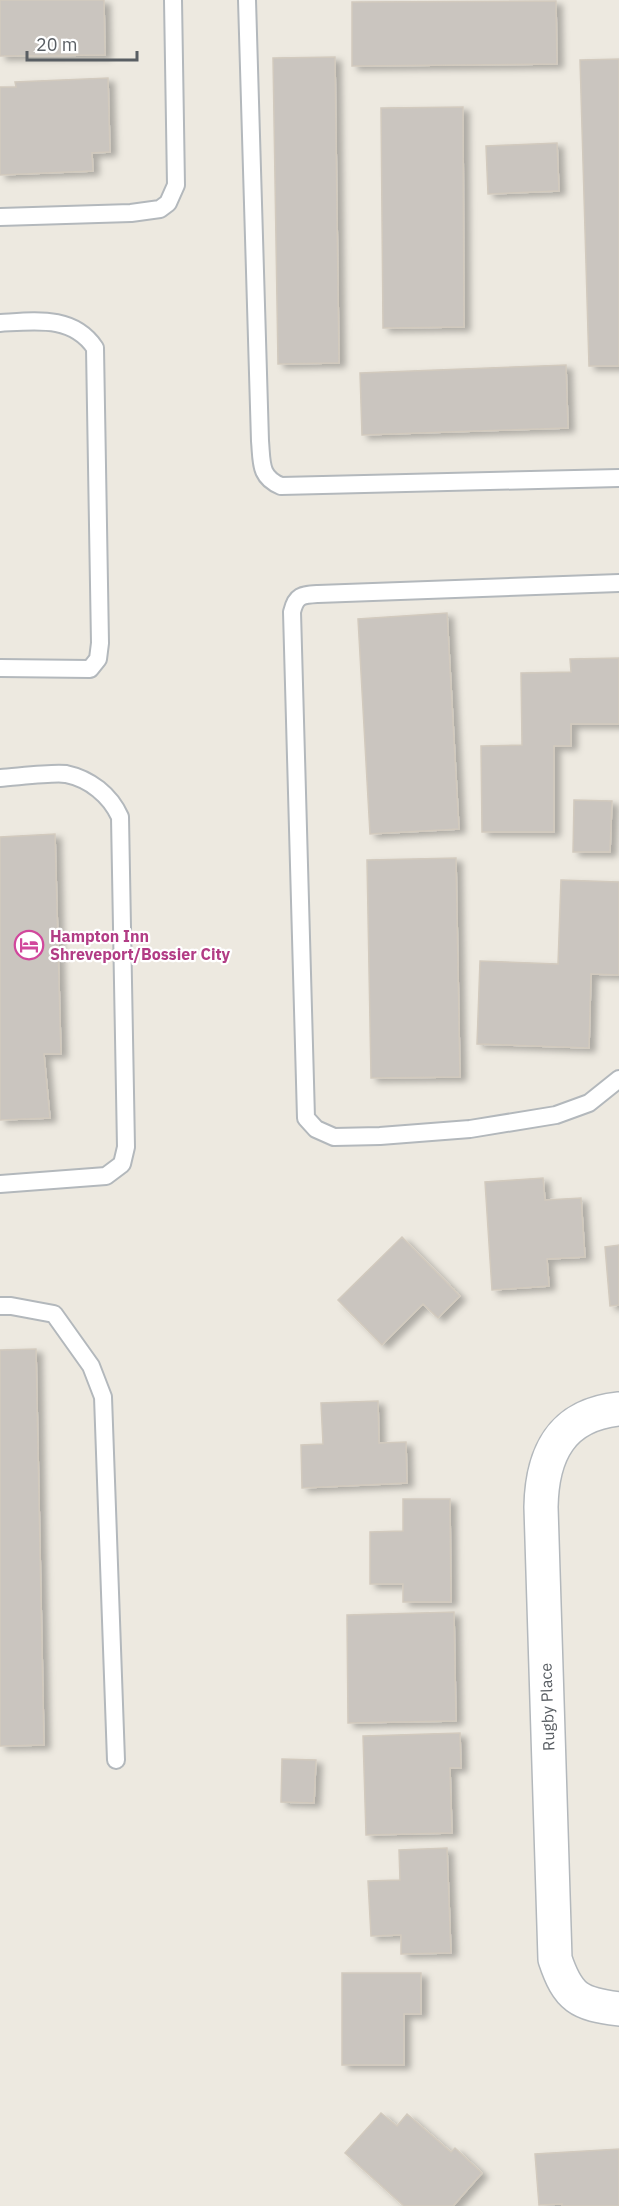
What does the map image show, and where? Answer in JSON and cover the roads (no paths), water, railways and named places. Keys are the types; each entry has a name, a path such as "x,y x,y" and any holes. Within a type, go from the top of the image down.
{"street":[{"name":"Rugby Place","path":"619,1409 604,1410 582,1420 554,1445 544,1468 541,1507 555,1959 562,1980 576,1998 596,2006 619,2009"}],"lane":[{"path":"0,217 131,213 160,210 168,203 176,185 173,0"},
{"path":"247,0 260,441 263,470 270,481 281,486 619,478"},
{"path":"0,323 39,321 70,326 87,337 95,348 100,643 98,659 90,669 0,668"},
{"path":"619,582 303,595 295,602 292,612 306,1118 316,1129 334,1137 470,1129 556,1115 588,1103 619,1078"},
{"path":"0,778 65,774 105,793 120,817 126,1147 122,1164 106,1176 0,1184"},
{"path":"0,1306 54,1314 92,1366 103,1397 116,1760"}],"place":[{"name":"Hampton Inn Shreveport/Bossier City","path":"29,945"}]}
